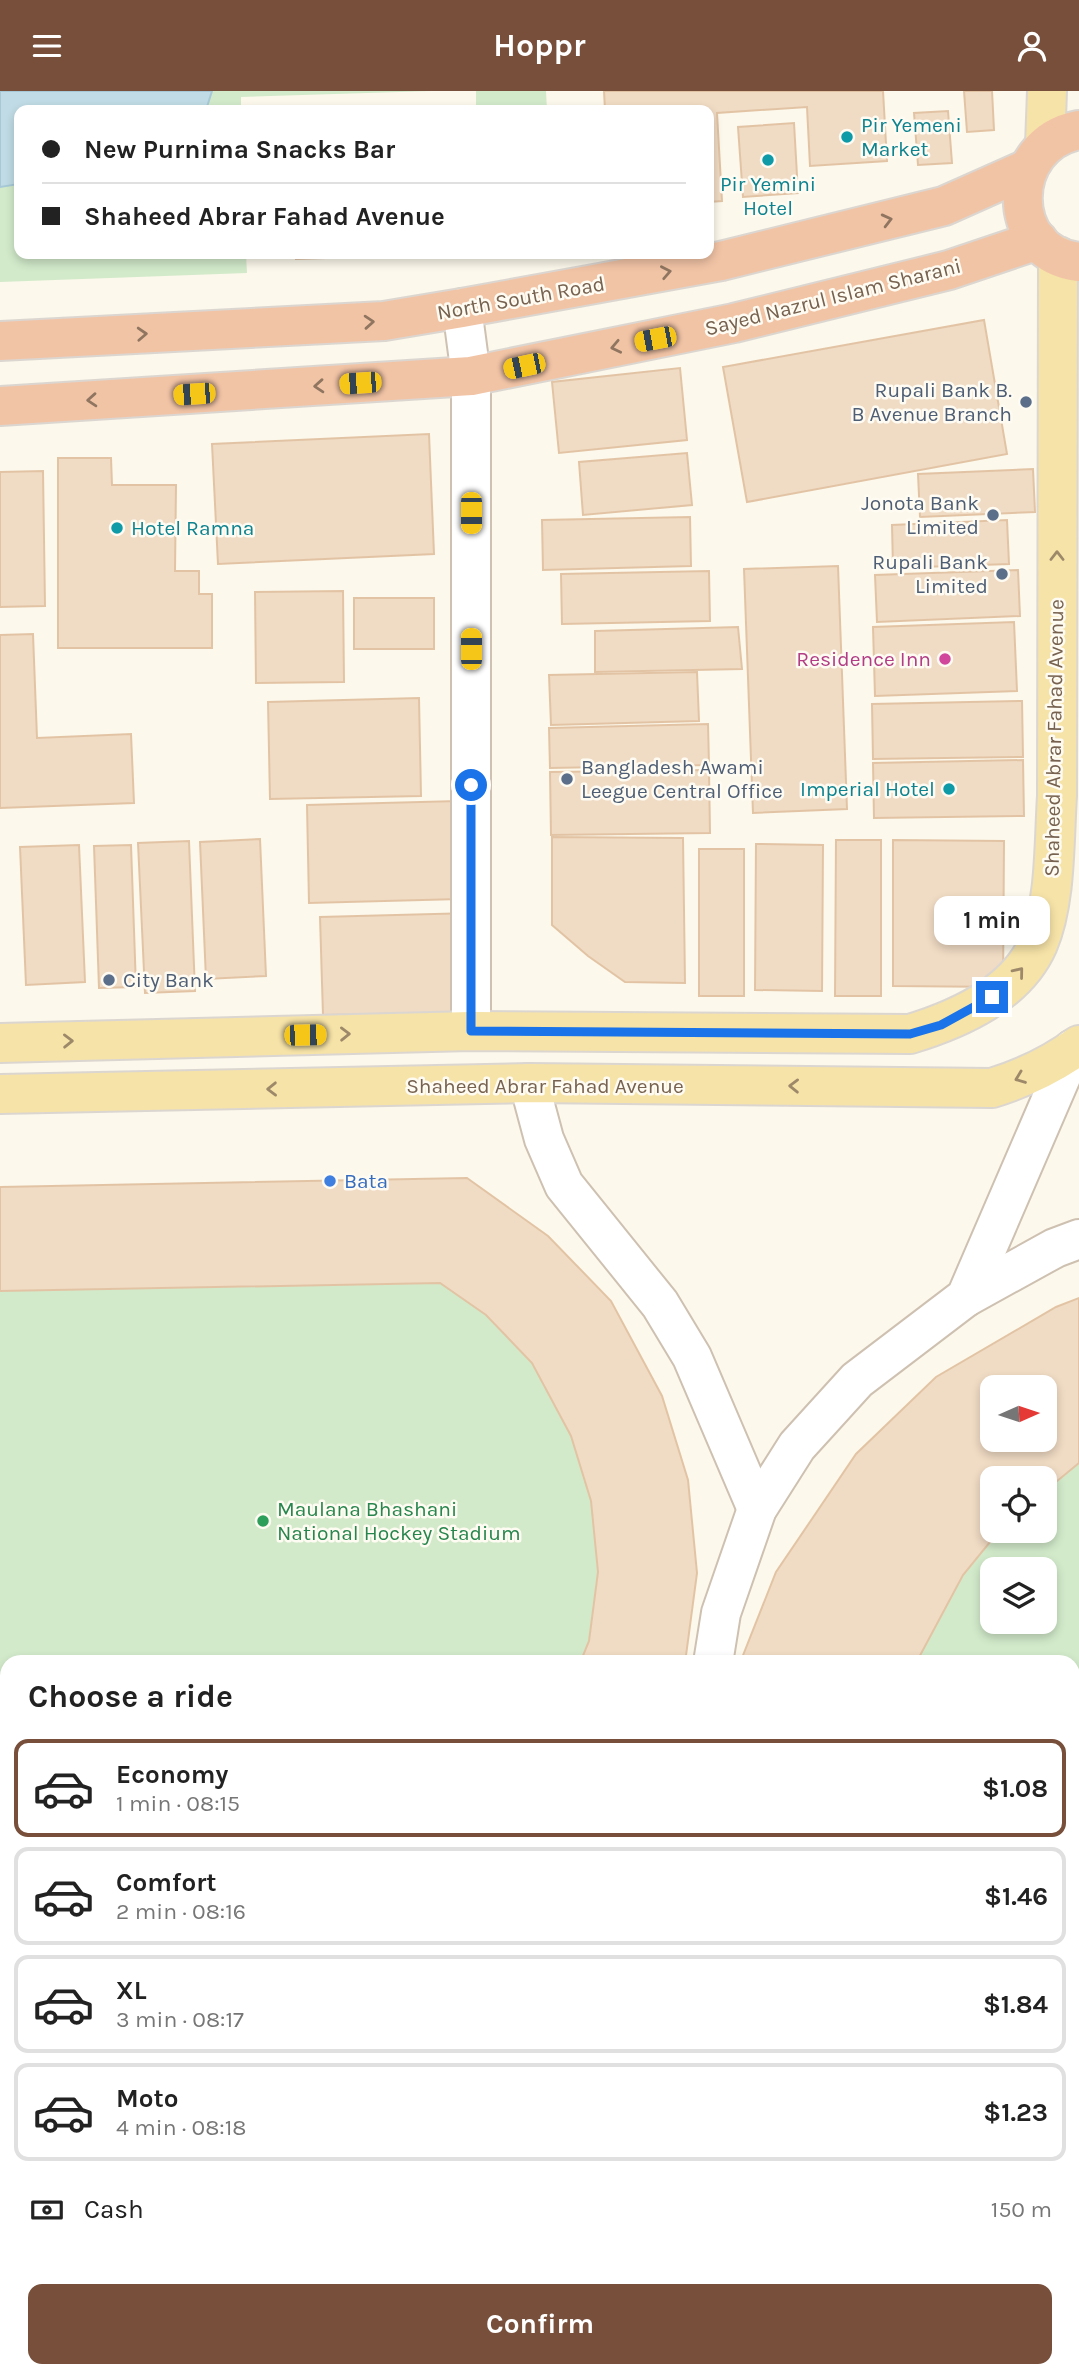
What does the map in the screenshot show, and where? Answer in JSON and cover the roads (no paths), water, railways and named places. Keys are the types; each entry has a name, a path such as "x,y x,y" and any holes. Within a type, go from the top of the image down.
{"highway":[{"path":"1051,148 1022,198 1029,227 1059,253"},
{"name":"North South Road","path":"0,341 384,321 598,285 734,258 944,206 1051,148"},
{"name":"Sayed Nazrul Islam Sharani","path":"0,406 471,376 747,319 949,270 1059,253"}],"main road":[{"path":"1047,91 1051,148"},
{"name":"Shaheed Abrar Fahad Avenue","path":"0,1043 471,1031 910,1034 941,1025 965,1013 1008,985 1038,945 1048,910 1057,796 1059,253"},
{"name":"Shaheed Abrar Fahad Avenue","path":"0,1094 529,1083 992,1088 1023,1078 1076,1047"}],"street":[{"path":"462,308 471,376 471,1031"},
{"path":"966,1297 1076,1047"},
{"path":"529,1083 544,1139 564,1185 660,1304 692,1357 757,1509"},
{"path":"714,1655 721,1613 757,1509 797,1446 857,1380 966,1297 1055,1248 1079,1239"}],"water":[{"path":"0,91 212,91 208,105 14,105 14,185 0,187"}],"place":[{"name":"Pir Yemeni Market","path":"847,137"},
{"name":"Pir Yemini Hotel","path":"768,160"},
{"name":"Rupali Bank B. B Avenue Branch","path":"1026,402"},
{"name":"Jonota Bank Limited","path":"993,515"},
{"name":"Hotel Ramna","path":"117,528"},
{"name":"Rupali Bank Limited","path":"1002,574"},
{"name":"Residence Inn","path":"945,659"},
{"name":"Bangladesh Awami Leegue Central Office","path":"567,779"},
{"name":"Imperial Hotel","path":"949,789"},
{"name":"City Bank","path":"109,980"},
{"name":"Bata","path":"330,1181"},
{"name":"Maulana Bhashani National Hockey Stadium","path":"263,1521"}]}
